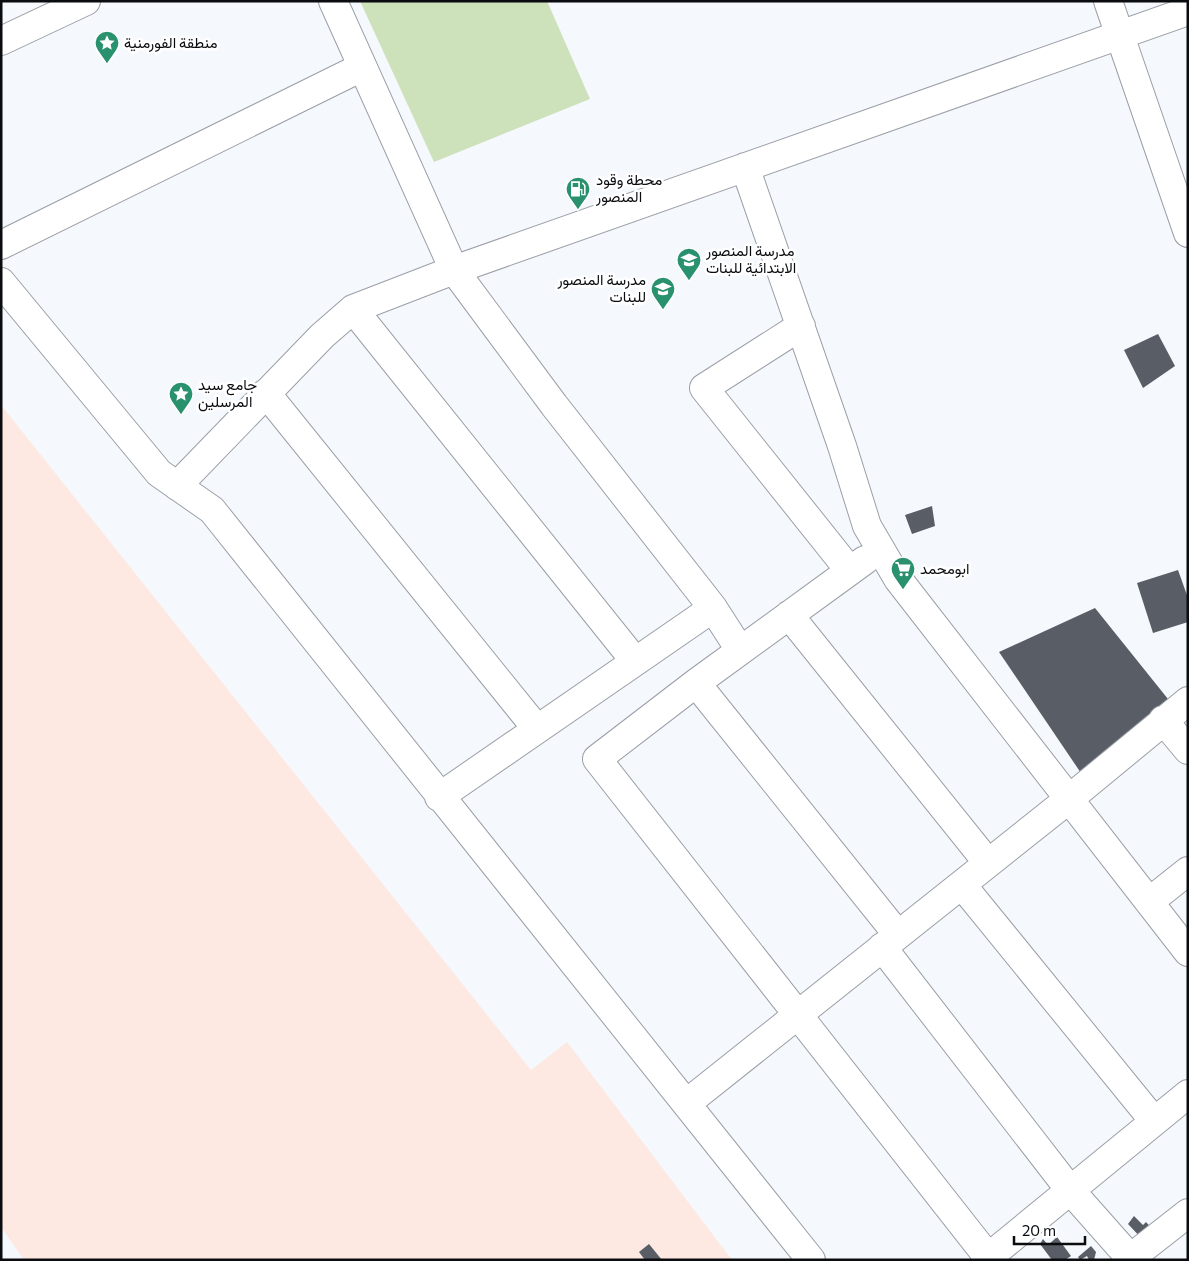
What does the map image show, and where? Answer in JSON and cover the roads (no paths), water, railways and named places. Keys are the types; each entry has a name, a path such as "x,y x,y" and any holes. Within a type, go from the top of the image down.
{"street":[{"path":"1,41 86,1"},
{"path":"333,1 454,270 554,405 712,608 740,650"},
{"path":"1108,1 1188,233"},
{"path":"177,486 322,336 353,309 454,270 1188,10"},
{"path":"1,245 362,67"},
{"path":"745,167 867,526 898,579 1188,952"},
{"path":"1,282 159,473 212,510 439,797 687,1103 811,1260"},
{"path":"353,309 635,661"},
{"path":"800,326 704,388 850,571"},
{"path":"266,393 537,729"},
{"path":"881,548 696,682 597,759 986,1258 1188,1094"},
{"path":"439,797 712,608"},
{"path":"789,615 988,864"},
{"path":"696,682 890,941 1070,1190 1130,1259 1188,1213"},
{"path":"687,1103 962,885 1188,701"},
{"path":"1163,720 1188,750"},
{"path":"1149,902 1188,871"},
{"path":"962,885 1154,1121"}],"place":[{"name":"منطقة الفورمنية","path":"107,64"},
{"name":"محطة وقود المنصور","path":"578,210"},
{"name":"مدرسة المنصور الابتدائية للبنات","path":"689,281"},
{"name":"مدرسة المنصور للبنات","path":"663,310"},
{"name":"جامع سيد المرسلين","path":"181,415"},
{"name":"ابومحمد","path":"903,590"}]}
